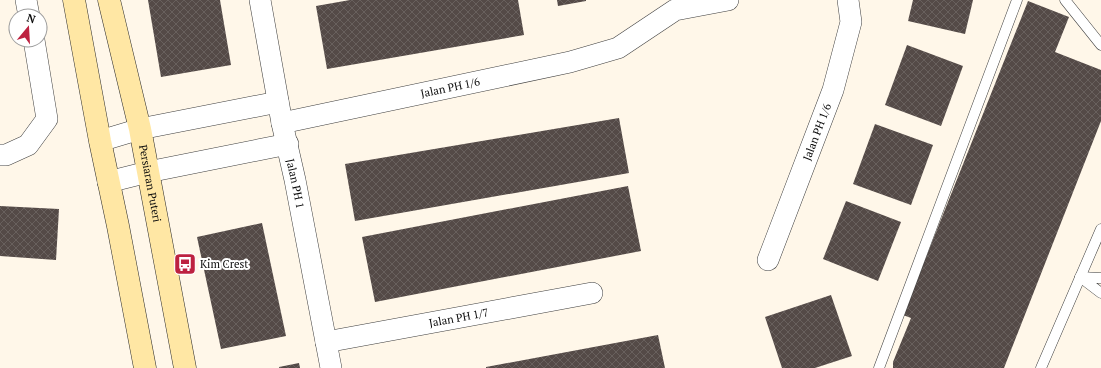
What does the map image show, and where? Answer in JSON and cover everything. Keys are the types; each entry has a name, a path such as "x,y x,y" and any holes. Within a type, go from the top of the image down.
{"main road":[{"path":"74,0 145,368"},
{"name":"Persiaran Puteri","path":"109,0 140,130 185,368"}],"street":[{"name":"Jalan PH 1","path":"260,0 282,124 288,144 331,368"},
{"name":"Jalan PH 1/6","path":"282,124 570,62 618,48 675,10 728,0"},
{"name":"Jalan PH 1/6","path":"768,260 833,90 851,22 848,0"},
{"path":"0,155 6,155 28,145 47,119 35,48"},
{"path":"100,141 140,130 278,102"},
{"path":"108,182 148,172 288,144"},
{"name":"Jalan PH 1/7","path":"326,342 592,293"}],"lane":[{"path":"879,368 1017,0"},
{"path":"1065,0 1101,45"},
{"path":"1041,368 1101,229"},
{"path":"1080,277 1101,278"},
{"path":"1080,277 1101,293"}],"building":[{"path":"148,0 220,0 231,65 161,77"},
{"path":"350,0 518,0 524,35 327,69 316,6"},
{"path":"557,0 586,0 586,1 558,6"},
{"path":"913,0 973,0 965,34 908,21"},
{"path":"1028,1 1069,17 1055,52 1101,70 1101,121 1004,368 893,368 893,362 911,318 903,315"},
{"path":"907,45 963,66 941,126 885,105"},
{"path":"619,118 629,173 355,221 345,164"},
{"path":"875,124 933,145 911,205 853,184"},
{"path":"628,186 641,251 375,302 362,237"},
{"path":"846,201 901,222 878,281 823,259"},
{"path":"0,206 59,209 56,260 0,256"},
{"path":"262,223 286,336 221,349 197,237"},
{"path":"831,295 852,356 815,368 782,368 765,317"},
{"path":"658,335 665,368 486,368 486,367"},
{"path":"299,363 300,368 279,368 279,367"}],"place":[{"name":"Kim Crest","path":"185,264"}]}
